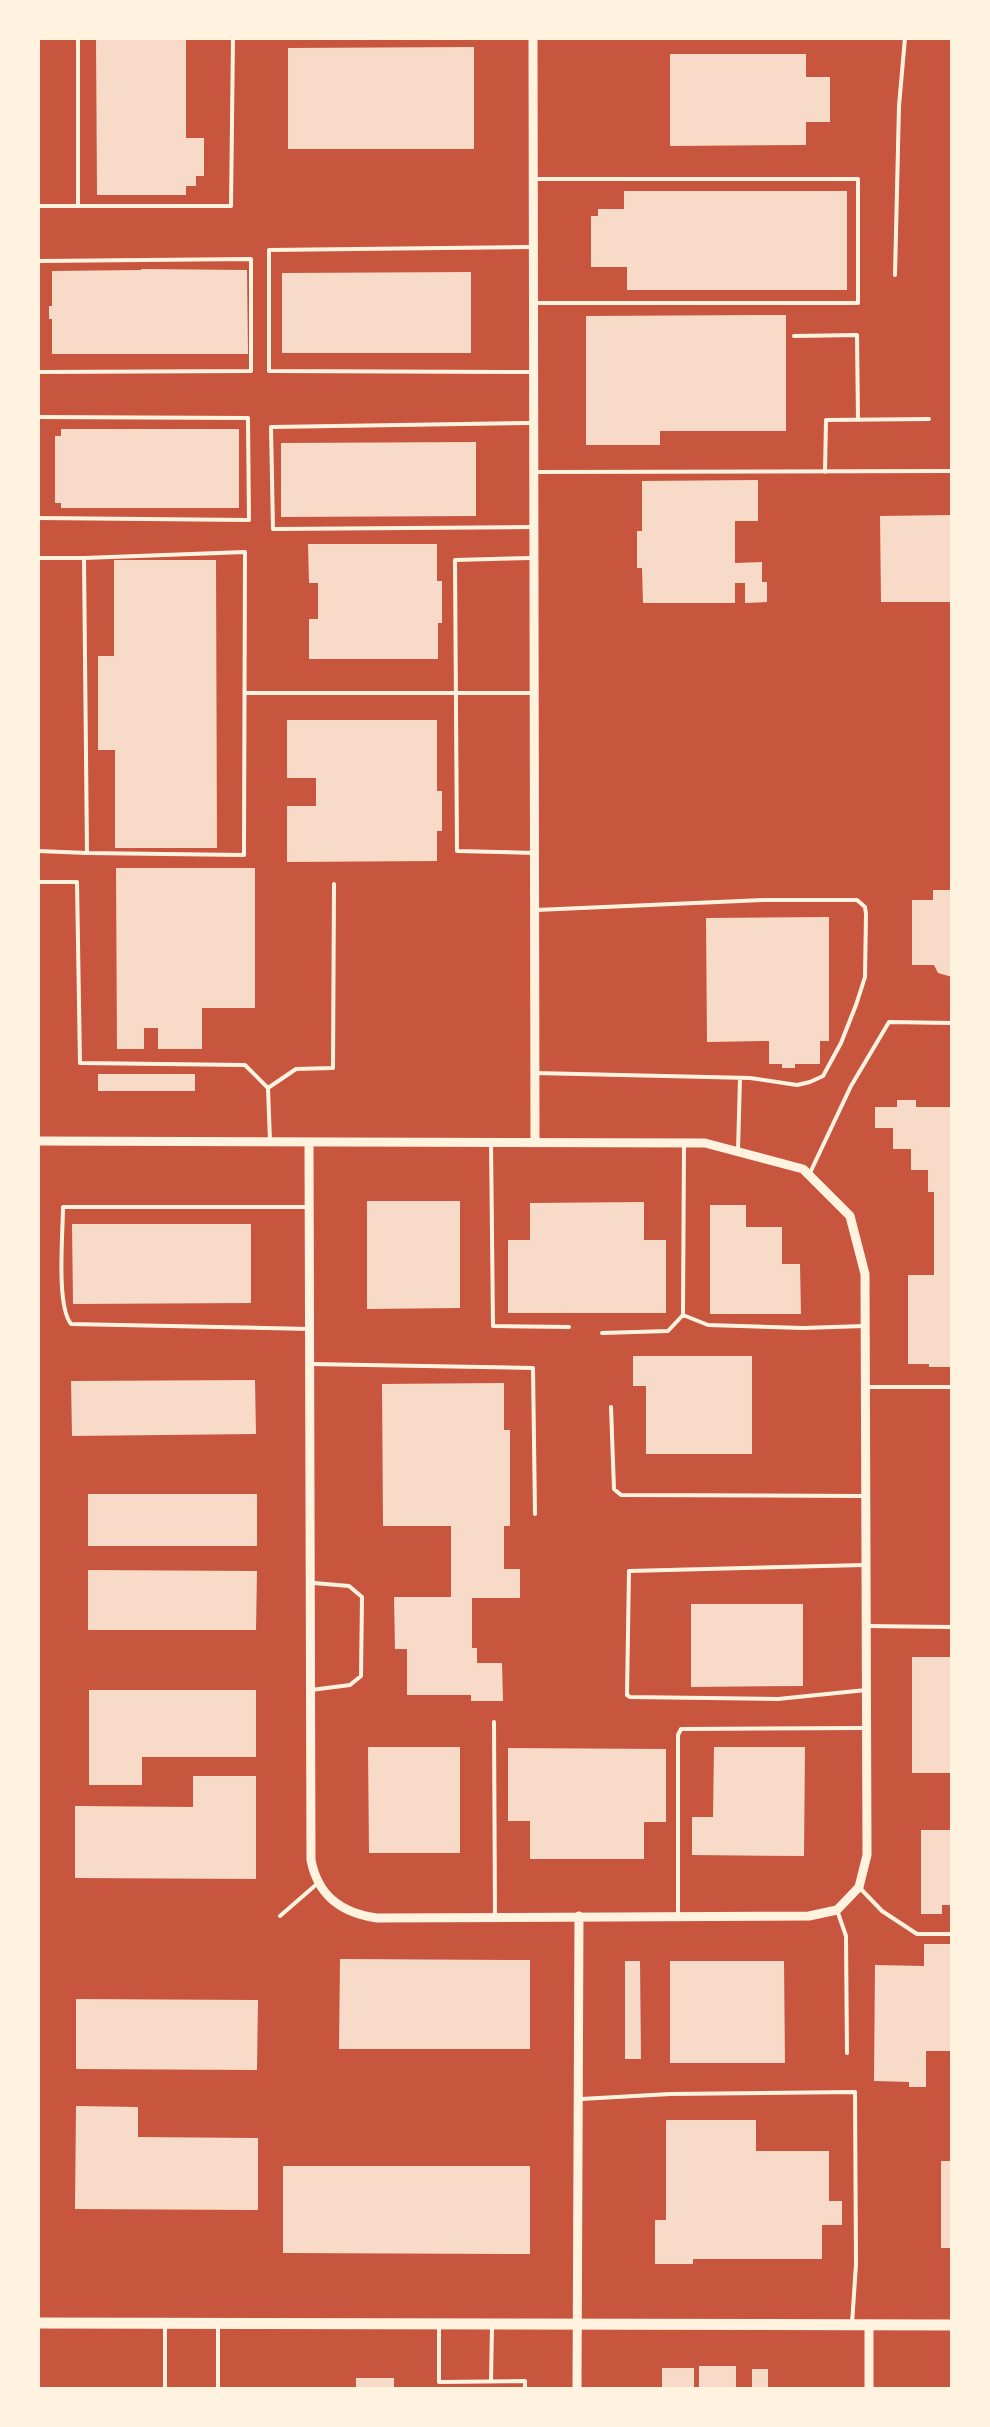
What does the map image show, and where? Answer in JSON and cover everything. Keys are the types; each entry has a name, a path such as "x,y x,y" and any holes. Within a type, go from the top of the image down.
{"main road":[{"path":"38,2323 952,2325"}],"street":[{"path":"533,38 535,1142"},
{"path":"38,1141 705,1143 803,1169 810,1175 850,1216 865,1274 867,1855 859,1887 837,1910 808,1916 377,1918 359,1915 332,1901 318,1883 311,1860 309,1142"},
{"path":"577,2390 579,1916"},
{"path":"869,2324 869,2390"}],"lane":[{"path":"78,38 78,206"},
{"path":"38,206 231,206 232,38"},
{"path":"895,275 898,106 905,38"},
{"path":"534,179 858,179 858,304 535,304"},
{"path":"534,247 269,250 269,371 535,372"},
{"path":"38,261 252,259 252,371 38,372"},
{"path":"794,336 856,335 858,420"},
{"path":"38,417 248,418 249,520 38,518"},
{"path":"825,472 826,420 929,419"},
{"path":"535,423 271,427 273,529 535,527"},
{"path":"535,472 952,471"},
{"path":"38,558 245,552 246,693 244,855 38,851"},
{"path":"84,558 87,853"},
{"path":"535,558 455,560 456,850 535,853"},
{"path":"246,693 535,693"},
{"path":"38,882 77,882 80,1063 245,1065 268,1088 270,1142"},
{"path":"268,1088 296,1069 333,1068 334,884"},
{"path":"535,910 856,900 862,903 866,914 865,977 841,1043 823,1076 796,1085 740,1078 535,1073"},
{"path":"810,1175 851,1086 889,1022 952,1023"},
{"path":"738,1152 740,1078"},
{"path":"492,1142 493,1326 568,1327"},
{"path":"602,1333 668,1332 683,1315 684,1143"},
{"path":"310,1207 63,1207 62,1296 70,1324 310,1329"},
{"path":"683,1315 708,1325 865,1326"},
{"path":"310,1364 533,1368 535,1514"},
{"path":"865,1386 952,1387"},
{"path":"611,1407 614,1489 621,1495 866,1496"},
{"path":"866,1565 628,1571 627,1695 778,1698 866,1690"},
{"path":"311,1583 349,1586 362,1597 362,1676 350,1685 311,1690"},
{"path":"866,1626 952,1626"},
{"path":"494,1722 495,1917"},
{"path":"678,1916 681,1729 866,1728"},
{"path":"280,1916 318,1883"},
{"path":"859,1887 882,1911 916,1934 952,1934"},
{"path":"837,1910 846,1936 847,2053"},
{"path":"578,2099 855,2092 856,2264 852,2324"},
{"path":"165,2323 165,2390"},
{"path":"439,2323 439,2382 525,2382 525,2390"},
{"path":"492,2323 492,2382"},
{"path":"218,2324 218,2390"}],"building":[{"path":"96,38 186,38 186,138 204,138 204,176 196,176 196,186 186,186 186,195 97,195"},
{"path":"474,47 474,149 288,149 288,48"},
{"path":"670,54 806,54 806,77 830,77 830,122 806,122 806,145 670,146"},
{"path":"624,191 847,191 847,290 627,290 627,267 591,267 591,216 598,216 598,209 624,209"},
{"path":"247,270 248,354 52,354 52,271"},
{"path":"471,272 471,353 282,353 282,273"},
{"path":"786,315 786,431 660,431 660,445 586,445 586,316"},
{"path":"61,429 239,429 239,508 61,508 61,503 55,503 55,436 61,436"},
{"path":"476,442 476,516 281,517 281,443"},
{"path":"758,480 758,521 735,521 735,563 762,562 767,602 745,603 745,583 735,583 735,603 643,603 642,568 637,568 642,481"},
{"path":"952,515 952,602 881,602 880,516"},
{"path":"308,544 437,544 437,581 442,581 438,659 309,659 309,619 318,619 318,583 309,583"},
{"path":"114,560 216,560 217,848 115,848 115,750 98,750 98,656 114,656"},
{"path":"287,720 437,720 437,791 442,791 442,831 437,831 437,861 287,862 287,806 316,806 316,778 287,778"},
{"path":"116,868 255,868 255,1008 202,1008 202,1049 158,1049 158,1028 144,1028 144,1049 117,1049"},
{"path":"933,890 952,890 952,977 938,973 934,965 912,965 912,900 933,900"},
{"path":"829,917 829,1041 820,1041 820,1064 782,1068 782,1064 769,1064 769,1041 707,1042 706,918"},
{"path":"98,1074 195,1074 195,1091 98,1091"},
{"path":"897,1100 916,1100 916,1107 952,1107 952,1367 908,1364 908,1275 934,1275 934,1192 928,1192 928,1170 911,1170 911,1149 893,1149 893,1128 875,1128 875,1107 897,1107"},
{"path":"367,1201 460,1201 460,1308 367,1309"},
{"path":"644,1202 644,1240 666,1240 666,1313 508,1313 508,1240 530,1240 530,1203"},
{"path":"710,1205 746,1205 746,1227 782,1227 782,1264 800,1264 801,1314 710,1314"},
{"path":"72,1224 251,1224 251,1303 73,1304"},
{"path":"633,1356 752,1356 752,1454 646,1454 646,1386 633,1386"},
{"path":"255,1380 256,1434 72,1436 71,1381"},
{"path":"504,1383 504,1430 510,1430 510,1526 504,1526 504,1569 520,1569 520,1598 472,1598 472,1648 477,1648 477,1663 502,1663 503,1701 471,1701 471,1695 407,1695 407,1649 395,1649 394,1597 451,1597 451,1526 383,1526 382,1384"},
{"path":"88,1494 257,1494 257,1546 88,1546"},
{"path":"88,1570 257,1571 256,1630 88,1630"},
{"path":"691,1604 803,1604 803,1686 691,1687"},
{"path":"912,1657 952,1657 952,1773 912,1773"},
{"path":"89,1690 256,1690 256,1757 142,1757 142,1785 89,1785"},
{"path":"368,1747 460,1747 460,1853 369,1853"},
{"path":"714,1747 805,1747 804,1856 692,1855 692,1817 713,1817"},
{"path":"508,1748 666,1749 666,1822 644,1822 644,1859 530,1859 530,1821 508,1821"},
{"path":"193,1776 256,1776 256,1879 75,1878 75,1806 193,1807"},
{"path":"921,1830 952,1830 952,1905 942,1905 942,1914 921,1914"},
{"path":"924,1944 952,1944 952,2051 926,2051 926,2087 909,2087 909,2082 874,2081 875,1965 924,1966"},
{"path":"340,1959 530,1960 530,2049 339,2049"},
{"path":"625,1961 640,1961 641,2059 625,2059"},
{"path":"670,1961 784,1961 785,2063 670,2063"},
{"path":"76,1999 258,2000 257,2070 76,2069"},
{"path":"76,2106 138,2107 138,2137 258,2138 258,2210 75,2209"},
{"path":"666,2120 756,2120 756,2151 829,2151 829,2201 842,2201 842,2225 822,2225 822,2259 693,2259 693,2264 655,2264 655,2220 666,2220"},
{"path":"941,2161 952,2161 952,2248 941,2248"},
{"path":"283,2166 530,2166 530,2254 283,2253"},
{"path":"699,2366 736,2366 736,2390 699,2390"},
{"path":"662,2368 694,2368 694,2390 662,2390"},
{"path":"752,2369 768,2369 768,2390 752,2390"},
{"path":"356,2378 394,2378 394,2390 356,2390"}]}
